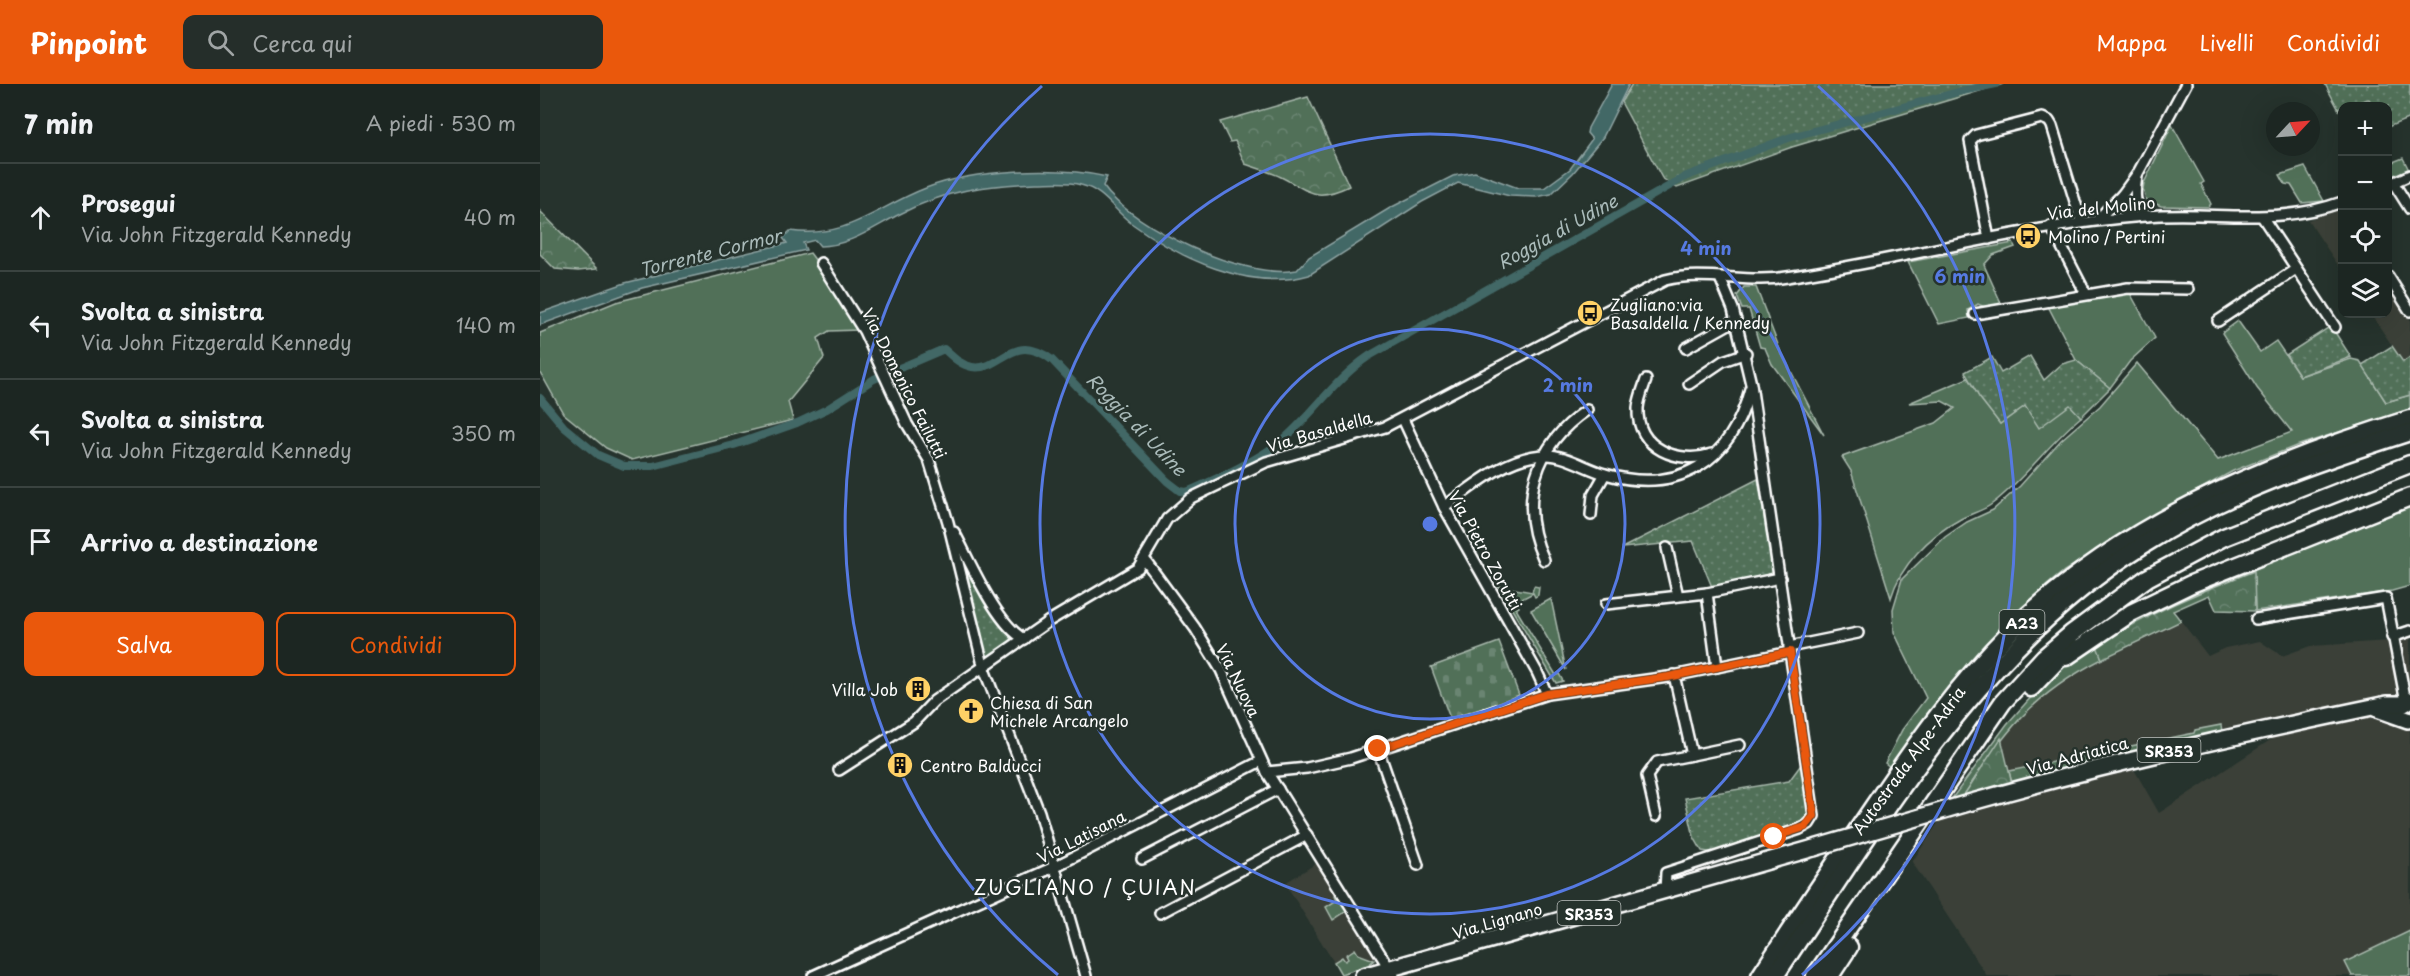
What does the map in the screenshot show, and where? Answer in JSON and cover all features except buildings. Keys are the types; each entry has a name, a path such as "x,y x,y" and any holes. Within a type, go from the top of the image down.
{"highway":[{"name":"Autostrada Alpe-Adria","path":"1760,976 1920,738 1966,680 2033,612 2124,542 2174,512 2276,464 2410,419"},
{"name":"Autostrada Alpe-Adria","path":"1775,976 1933,743 1977,687 2043,621 2112,566 2186,520 2277,477 2410,432"},
{"name":"A23","path":"1815,976 2003,702 2043,657 2147,578 2223,537 2410,464"},
{"path":"1830,976 1934,817 2009,710 2072,646 2110,616 2152,588 2226,547 2410,473"},
{"path":"2048,669 2131,613 2191,584 2410,497"}],"main road":[{"name":"Via Adriatica","path":"1814,848 1972,802 2161,752 2368,708 2407,702"},
{"name":"Via Adriatica","path":"2407,702 2402,711 2409,720"},
{"name":"Via Adriatica","path":"2368,708 2387,711 2409,720"},
{"name":"Via Lignano","path":"1363,976 1392,972 1814,848"}],"street":[{"path":"2097,220 2122,195 2138,173 2186,84"},
{"path":"1989,239 1970,141 1976,135 2042,118 2049,121 2052,126 2081,221"},
{"path":"2138,173 2136,203 2140,211 2147,216"},
{"path":"2392,183 2410,176"},
{"path":"2392,186 2410,209"},
{"path":"2122,195 2122,203 2129,218"},
{"name":"Via del Molino","path":"1721,278 1749,280 1788,277 2081,221 2147,216 2263,218 2299,214 2338,205"},
{"path":"2263,218 2335,327"},
{"path":"2051,226 2086,294"},
{"name":"Via Domenico Failutti","path":"821,263 864,331 908,424 929,460 948,522"},
{"path":"2218,321 2296,269"},
{"name":"Via Basaldella","path":"838,770 914,722 934,701 984,669 1049,621 1128,574 1145,560 1167,519 1191,498 1266,462 1364,436 1403,419 1665,280 1690,276 1721,278"},
{"path":"1665,891 1666,873 1800,829 1812,820 1814,810 1746,353 1721,278"},
{"path":"2392,282 2410,311"},
{"path":"1975,314 2086,294 2145,287 2188,289"},
{"path":"1686,348 1736,320"},
{"path":"1689,384 1723,361 1746,353"},
{"path":"1646,380 1638,406 1639,418 1644,431 1660,451 1683,459 1698,459 1714,453"},
{"path":"1444,507 1496,470 1546,454 1605,474 1638,480 1670,478 1700,468 1740,419 1751,384"},
{"path":"1544,560 1534,535 1531,502 1533,486 1546,454 1563,428 1587,410"},
{"name":"Via Pietro Zorutti","path":"1403,419 1444,507 1537,672 1547,694"},
{"path":"1591,515 1593,495 1605,474"},
{"path":"948,522 998,611 1016,635 1024,639"},
{"path":"948,522 984,669 1039,812 1086,976"},
{"path":"1667,548 1678,596"},
{"name":"Via Nuova","path":"1145,560 1195,628 1221,670 1267,772 1392,972"},
{"path":"1606,604 1707,593 1780,578"},
{"path":"1707,593 1717,667"},
{"path":"2256,619 2386,598 2392,637 2407,702"},
{"path":"2392,637 2410,632"},
{"path":"1267,772 1307,768 1378,749 1547,694 1717,667 1858,633"},
{"path":"1674,675 1692,754"},
{"path":"1656,816 1647,776 1657,762 1740,745"},
{"path":"1378,749 1418,864"},
{"name":"Via Latisana","path":"813,976 1056,866 1261,761"},
{"path":"1142,859 1278,789"},
{"path":"1160,913 1307,835"}],"shaded area":[{"path":"2338,209 2338,265 2308,220"},
{"path":"2392,287 2410,315 2410,357 2403,362 2374,318 2392,318"},
{"path":"2181,621 2208,656 2225,648 2260,641 2282,656 2310,646 2389,641 2400,696 2223,731 2221,725 2195,730 2194,733 2009,771 2001,738 2031,706 2071,675"},
{"path":"2410,635 2410,687 2399,639"},
{"path":"2376,715 2410,729 2410,931 2346,962 2352,976 1987,976 1912,862 1940,820 2131,764 2159,813 2287,729"},
{"path":"1317,863 1319,868 1324,868 1375,951 1374,960 1368,965 1341,974 1285,883"}],"green space":[{"path":"1632,84 2003,84 1792,147 1677,188 1662,178 1621,102"},
{"path":"2325,84 2410,84 2410,118 2392,125 2392,102 2371,102 2369,99 2357,102 2338,102 2338,108"},
{"path":"1308,97 1349,186 1338,191 1320,194 1307,191 1277,175 1245,164 1235,141 1230,142 1220,122"},
{"path":"2172,125 2204,182 2201,184 2211,204 2208,207 2161,206 2146,200 2144,183"},
{"path":"2403,158 2409,170 2392,177 2392,162"},
{"path":"2305,167 2324,201 2302,203 2291,185 2285,184 2280,175"},
{"path":"540,211 597,269 578,271 555,269 540,254"},
{"path":"2013,243 2015,247 1993,255 1984,265 2002,305 1987,308 1978,304 1968,310 1969,318 1939,324 1908,262"},
{"path":"810,253 842,296 858,330 829,331 818,338 824,358 788,402 793,420 632,460 606,448 563,413 540,372 540,333 616,302"},
{"path":"1744,287 1756,287 1780,350 1824,435 1772,364 1765,348 1760,347 1749,309 1742,309 1737,296"},
{"path":"2130,293 2155,338 2130,361 2110,388 2076,360 2048,306"},
{"path":"2238,321 2260,352 2276,341 2300,376 2351,359 2360,361 2386,402 2410,395 2410,409 2296,446 2233,471 2155,514 2064,571 2046,586 1890,767 1885,763 1902,730 1926,698 1894,632 1893,609 1902,579 1945,537 1967,522 1993,510 2020,486 2061,440 2100,406 2137,363 2218,460 2292,432 2257,388 2222,333"},
{"path":"2331,326 2351,357 2300,376 2286,355"},
{"path":"2392,346 2403,362 2410,357 2410,395 2386,402 2362,365"},
{"path":"2030,356 2044,380 2062,364 2076,360 2110,388 2081,417 2070,405 2039,428 2025,406 2000,424 1979,397 1965,372 1992,357 2001,373"},
{"path":"1968,378 2000,424 2025,406 2070,404 2081,417 1992,504 1948,527 1927,543 1901,575 1891,598 1851,471 1842,457 1936,423 1955,408 1942,401 1909,403"},
{"path":"1758,479 1773,573 1712,587 1693,541 1622,548"},
{"path":"2410,502 2410,586 2392,591 2255,611 2253,571 2170,605 2098,646 2102,659 2077,673 2037,702 2006,735 1962,798 1950,801 2007,724 2043,684 2070,660 2143,612"},
{"path":"948,522 998,611 1024,639 984,669"},
{"path":"2254,571 2255,611 2216,610 2209,595 2173,611 2181,621 2102,659 2097,646 2116,634 2174,604"},
{"path":"1498,586 1532,592 1534,586 1539,587 1538,595 1535,597 1533,593 1516,602 1519,607 1516,609 1556,675 1559,674 1563,681 1556,683"},
{"path":"1551,599 1566,670 1531,610"},
{"path":"1499,642 1519,695 1451,721 1431,667"},
{"path":"2221,725 2222,731 2012,784 2009,771 2194,733 2195,730"},
{"path":"2001,738 2012,784 1962,798"},
{"path":"1803,762 1810,813 1806,820 1715,853 1702,851 1694,837 1685,798 1789,781"},
{"path":"1340,892 1350,909 1333,920 1326,907 1337,900 1335,895"},
{"path":"2410,931 2410,976 2352,976 2345,962"},
{"path":"1355,949 1358,954 1374,960 1368,965 1341,974 1334,962 1342,957 1345,961 1348,959 1346,955"}],"water":[{"path":"1612,84 1629,84 1603,137 1573,173 1551,194 1536,197 1510,196 1458,183 1422,202 1309,275 1286,279 1263,279 1216,268 1193,259 1150,236 1131,223 1096,191 1089,188 1064,183 1017,184 966,190 933,199 842,243 820,246 815,240 803,243 806,250 642,288 540,325 540,313 625,283 787,243 783,238 790,231 811,232 846,226 926,188 946,182 991,173 1016,171 1065,171 1107,177 1103,186 1117,202 1138,218 1192,248 1250,267 1275,271 1297,270 1309,257 1390,208 1453,176 1475,172 1518,188 1544,188 1570,169 1592,139 1587,133 1588,128"}],"waterway":[{"name":"Roggia di Udine","path":"540,398 564,427 598,455 624,466 653,466 734,445 797,423 827,409 874,379 944,349 960,362 972,367 982,367 1017,350 1027,349 1052,360 1167,481 1180,491 1187,492 1274,447 1295,429 1346,375 1369,356 1687,176 1791,137 1996,84"}],"place":[{"name":"Molino / Pertini","path":"2028,236"},
{"name":"Zugliano:via Basaldella / Kennedy","path":"1590,313"},
{"name":"Villa Job","path":"918,689"},
{"name":"Chiesa di San Michele Arcangelo","path":"971,711"},
{"name":"Centro Balducci","path":"900,765"}],"district":[{"name":"ZUGLIANO / ÇUIAN","path":"1085,887"}],"route":[{"path":"1378,749 1547,694 1668,677 1790,652 1814,816 1805,827 1774,837"}],"water label":[{"name":"Torrente Cormor","path":"710,252"}]}
